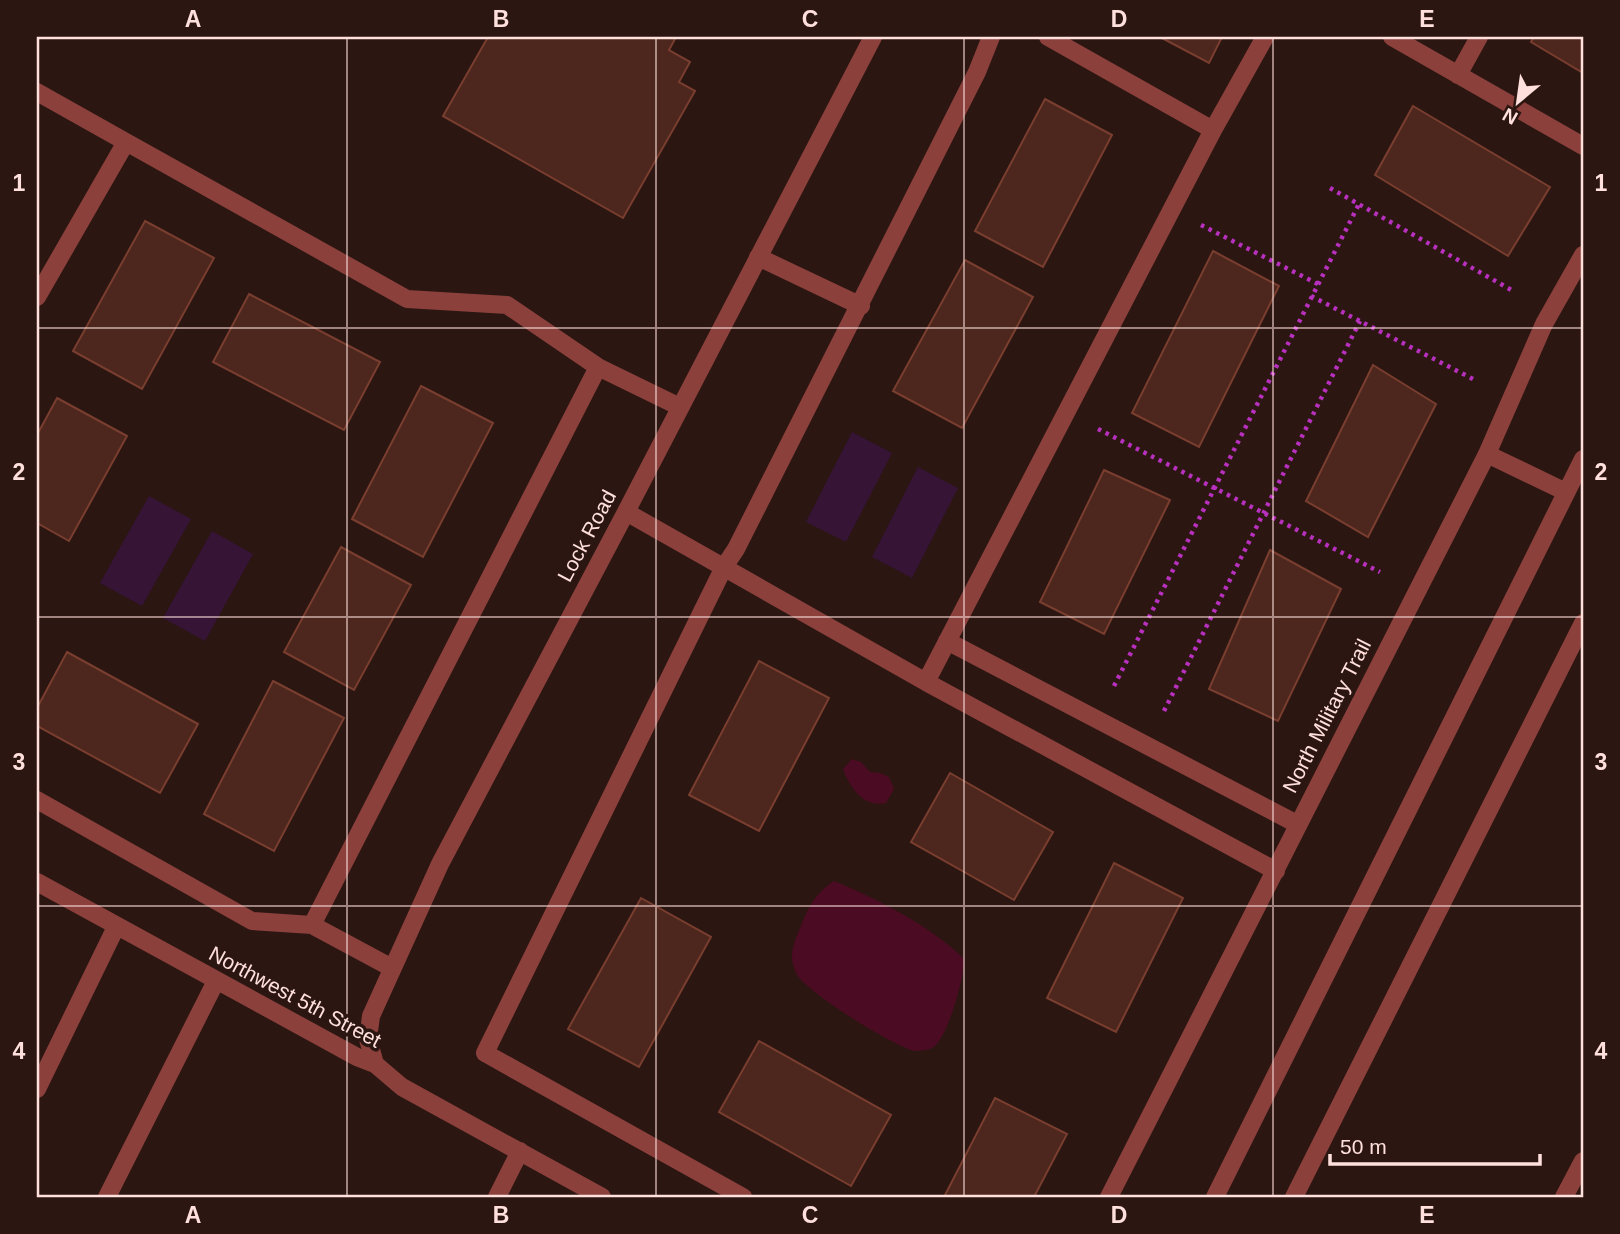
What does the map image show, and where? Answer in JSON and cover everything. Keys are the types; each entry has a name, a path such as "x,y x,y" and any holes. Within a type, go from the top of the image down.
{"street":[{"name":"Lock Road","path":"375,1064 370,1051 368,1029 371,1016 440,864 873,37"},
{"path":"743,1197 485,1053 724,567 861,306 978,72 991,37"},
{"path":"1048,37 1213,130"},
{"path":"926,681 1213,130 1265,37"},
{"path":"1392,37 1583,146"},
{"path":"1458,75 1479,37"},
{"path":"37,92 407,299 507,305 598,367 680,407"},
{"path":"37,298 126,142"},
{"name":"North Military Trail","path":"1109,1197 1487,454 1544,324 1583,255"},
{"path":"758,257 861,306"},
{"path":"312,925 598,367"},
{"path":"1487,454 1566,492"},
{"path":"1215,1197 1583,459"},
{"path":"626,512 926,681 1276,871"},
{"path":"1294,1197 1583,623"},
{"path":"947,641 1297,824"},
{"path":"37,800 252,921 312,925 392,968"},
{"name":"Northwest 5th Street","path":"37,882 116,928 357,1057 375,1064 402,1087 602,1197"},
{"path":"37,1089 116,928"},
{"path":"107,1197 216,981"},
{"path":"497,1197 520,1151"},
{"path":"1564,1197 1583,1161"}],"path":[{"path":"1330,188 1515,292"},
{"path":"1114,685 1359,204"},
{"path":"1201,225 1318,284"},
{"path":"1311,296 1473,379"},
{"path":"1164,711 1360,321"},
{"path":"1098,429 1380,572"}],"shaded area":[{"path":"852,432 892,453 846,542 806,522"},
{"path":"918,467 958,488 912,578 872,557"},
{"path":"149,496 191,519 142,606 100,583"},
{"path":"212,531 253,554 205,641 163,618"},
{"path":"852,759 861,762 870,772 889,777 894,789 886,803 871,802 854,789 843,769"},
{"path":"834,881 902,914 936,935 964,959 958,993 949,1021 938,1043 932,1048 916,1051 890,1040 832,1005 796,973 792,954 802,923 815,899"}],"building":[{"path":"488,37 676,37 669,50 690,62 679,82 695,91 623,218 443,116"},
{"path":"1160,37 1222,37 1209,63"},
{"path":"1534,37 1583,37 1583,73 1531,42"},
{"path":"1045,99 1112,135 1043,267 975,231"},
{"path":"1413,106 1550,187 1508,256 1375,175"},
{"path":"145,221 214,258 142,389 73,351"},
{"path":"1213,251 1279,286 1199,447 1132,413"},
{"path":"965,260 1033,297 962,428 893,391"},
{"path":"249,294 380,362 344,430 213,362"},
{"path":"1373,365 1436,404 1368,537 1306,501"},
{"path":"421,386 493,423 423,557 352,519"},
{"path":"57,398 127,436 69,541 37,523 37,435"},
{"path":"1104,470 1170,500 1104,634 1040,602"},
{"path":"341,547 411,585 354,690 284,652"},
{"path":"1270,550 1341,589 1278,721 1209,689"},
{"path":"67,652 198,724 160,793 37,726 37,708"},
{"path":"759,661 829,698 759,831 689,795"},
{"path":"273,681 344,718 274,851 204,814"},
{"path":"950,773 1053,832 1014,900 911,842"},
{"path":"1114,863 1183,898 1116,1032 1047,998"},
{"path":"641,898 711,937 639,1067 568,1029"},
{"path":"759,1041 891,1115 851,1186 719,1112"},
{"path":"995,1098 1067,1134 1034,1197 944,1197"}]}
